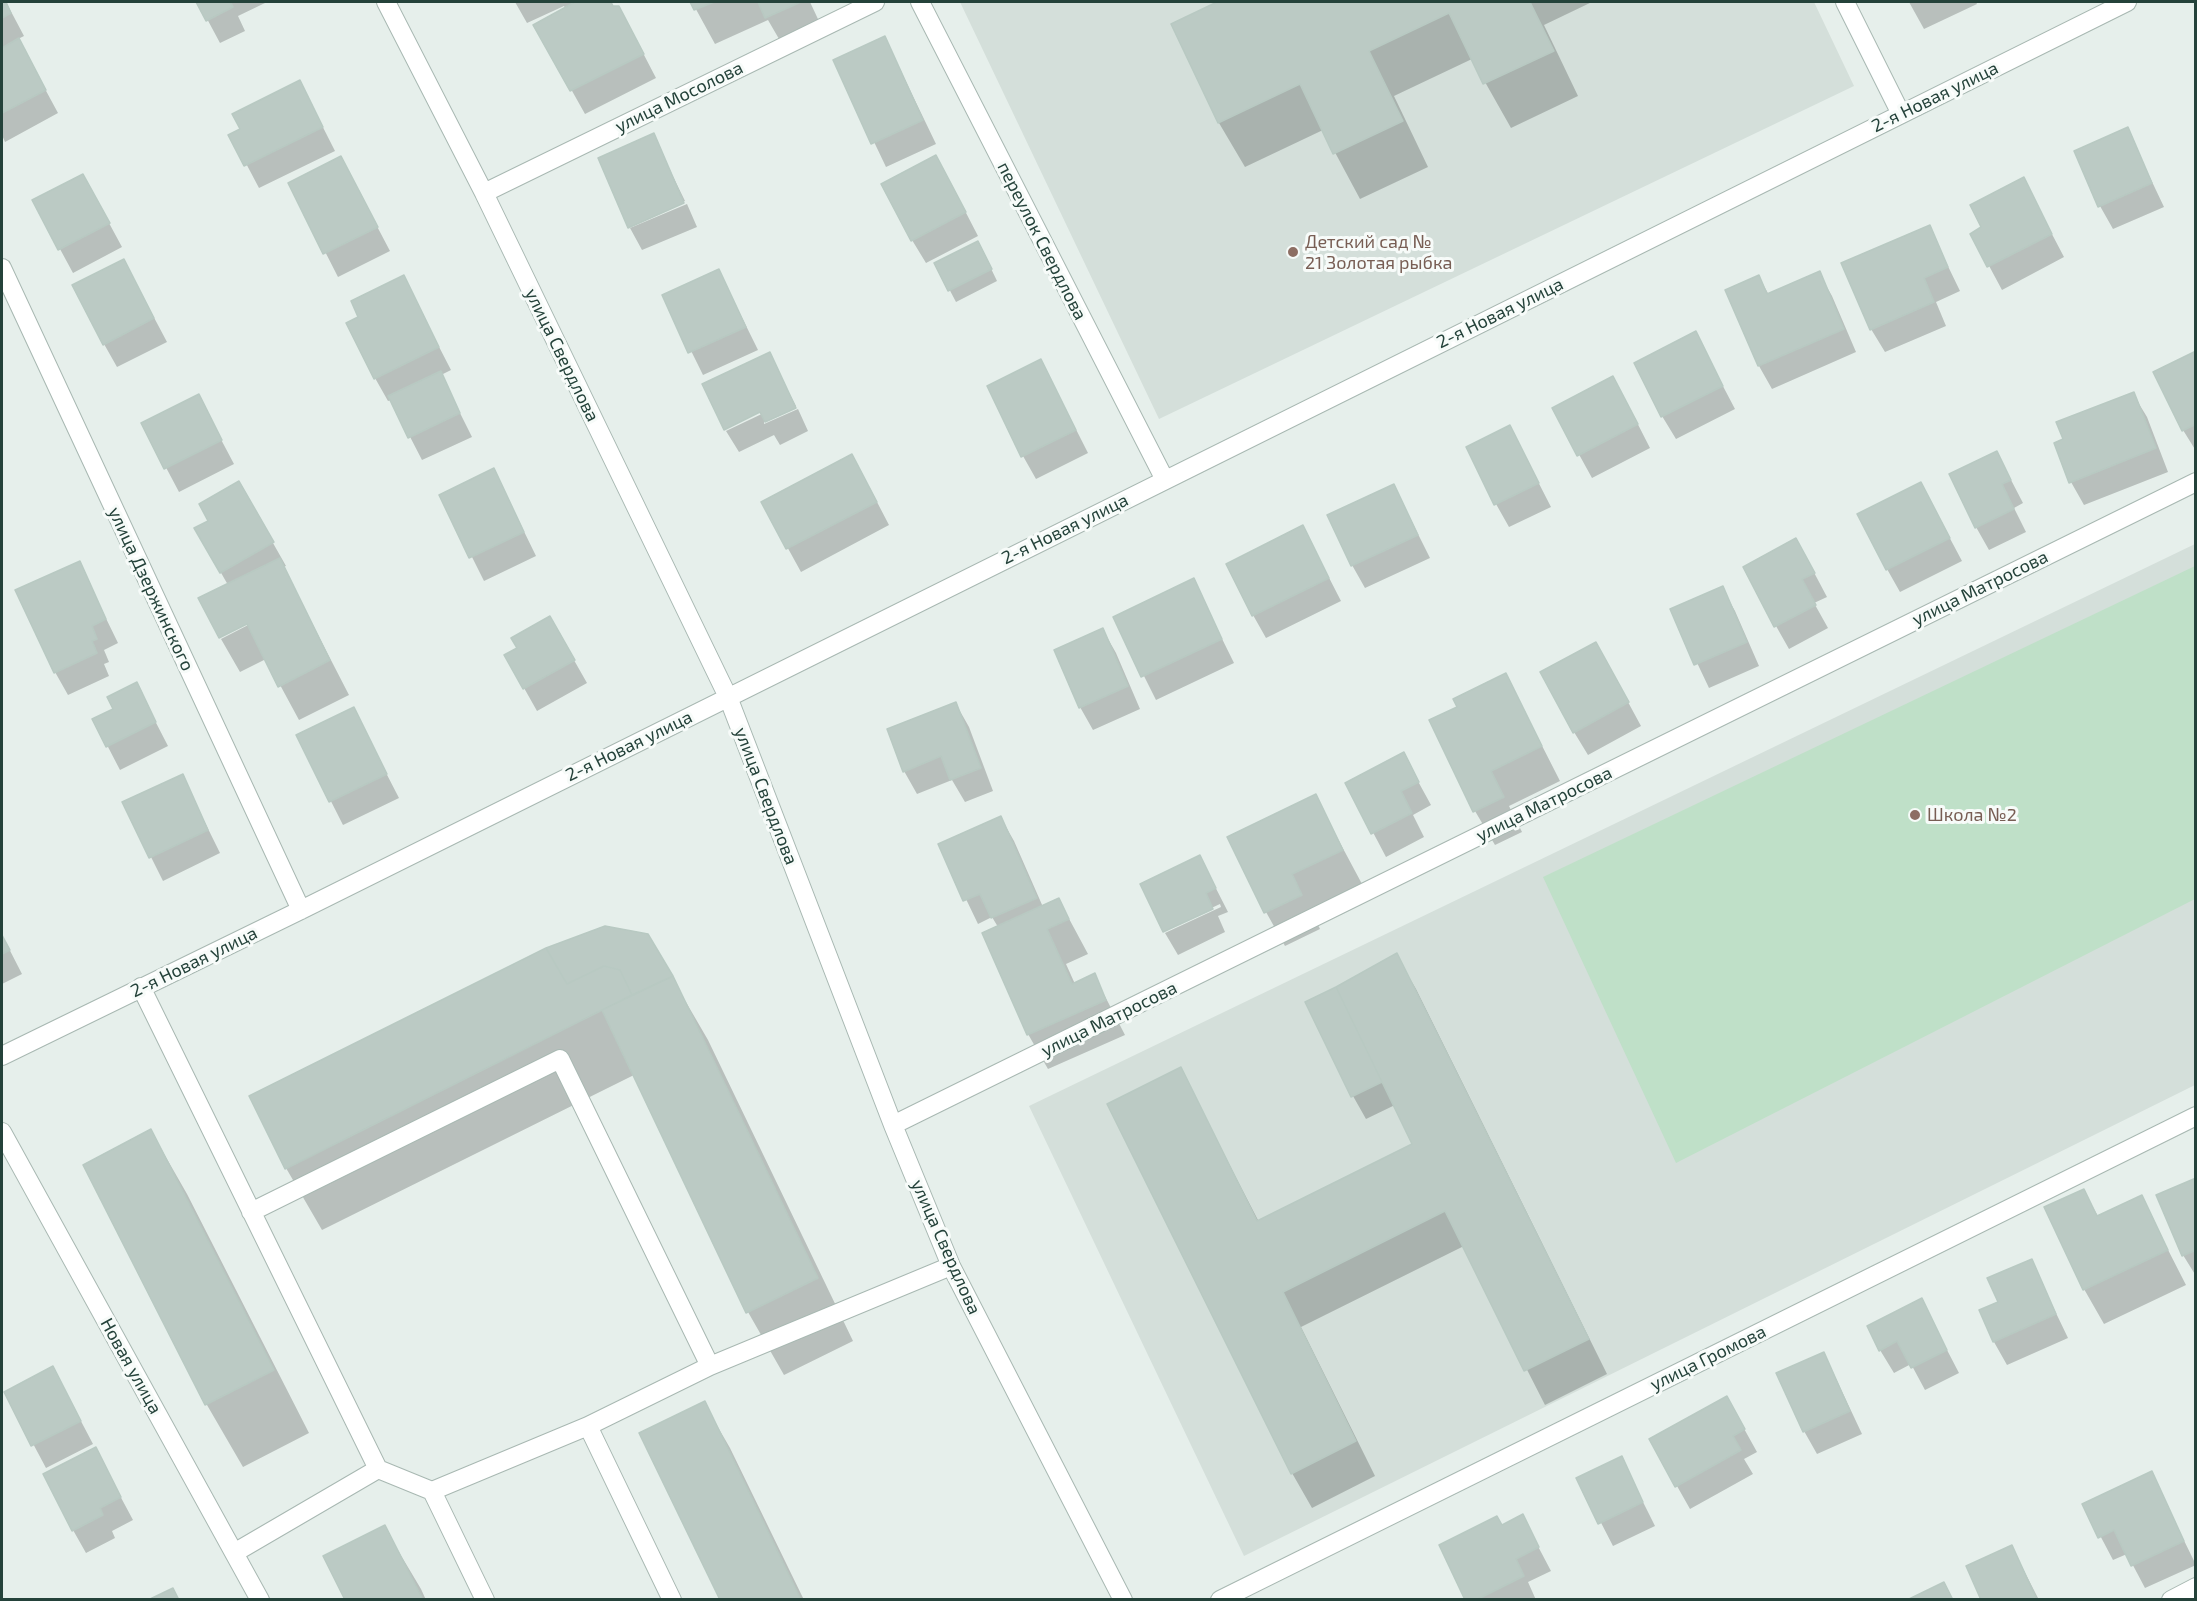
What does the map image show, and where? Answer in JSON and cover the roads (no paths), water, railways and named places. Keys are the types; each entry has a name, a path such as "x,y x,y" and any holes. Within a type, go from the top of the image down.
{"street":[{"name":"улица Свердлова","path":"386,2 484,193 728,697 893,1125 951,1266 1123,1599"},
{"name":"улица Мосолова","path":"484,193 875,2"},
{"name":"переулок Свердлова","path":"920,2 1165,480"},
{"path":"1845,2 1901,114"},
{"name":"2-я Новая улица","path":"2,1056 301,910 2127,2"},
{"name":"улица Дзержинского","path":"2,268 301,910"},
{"name":"улица Матросова","path":"893,1125 2196,482"},
{"path":"141,987 378,1469 432,1491 485,1599"},
{"path":"251,1212 560,1059 710,1366"},
{"name":"улица Громова","path":"1220,1599 2196,1116"},
{"name":"Новая улица","path":"2,1132 260,1599"},
{"path":"432,1491 588,1426 710,1366 951,1266"},
{"path":"588,1426 672,1599"},
{"path":"234,1552 378,1469"},
{"path":"2171,1599 2196,1587"}],"place":[{"name":"Детский сад № 21 Золотая рыбка","path":"1293,252"},
{"name":"Школа №2","path":"1915,815"}]}
